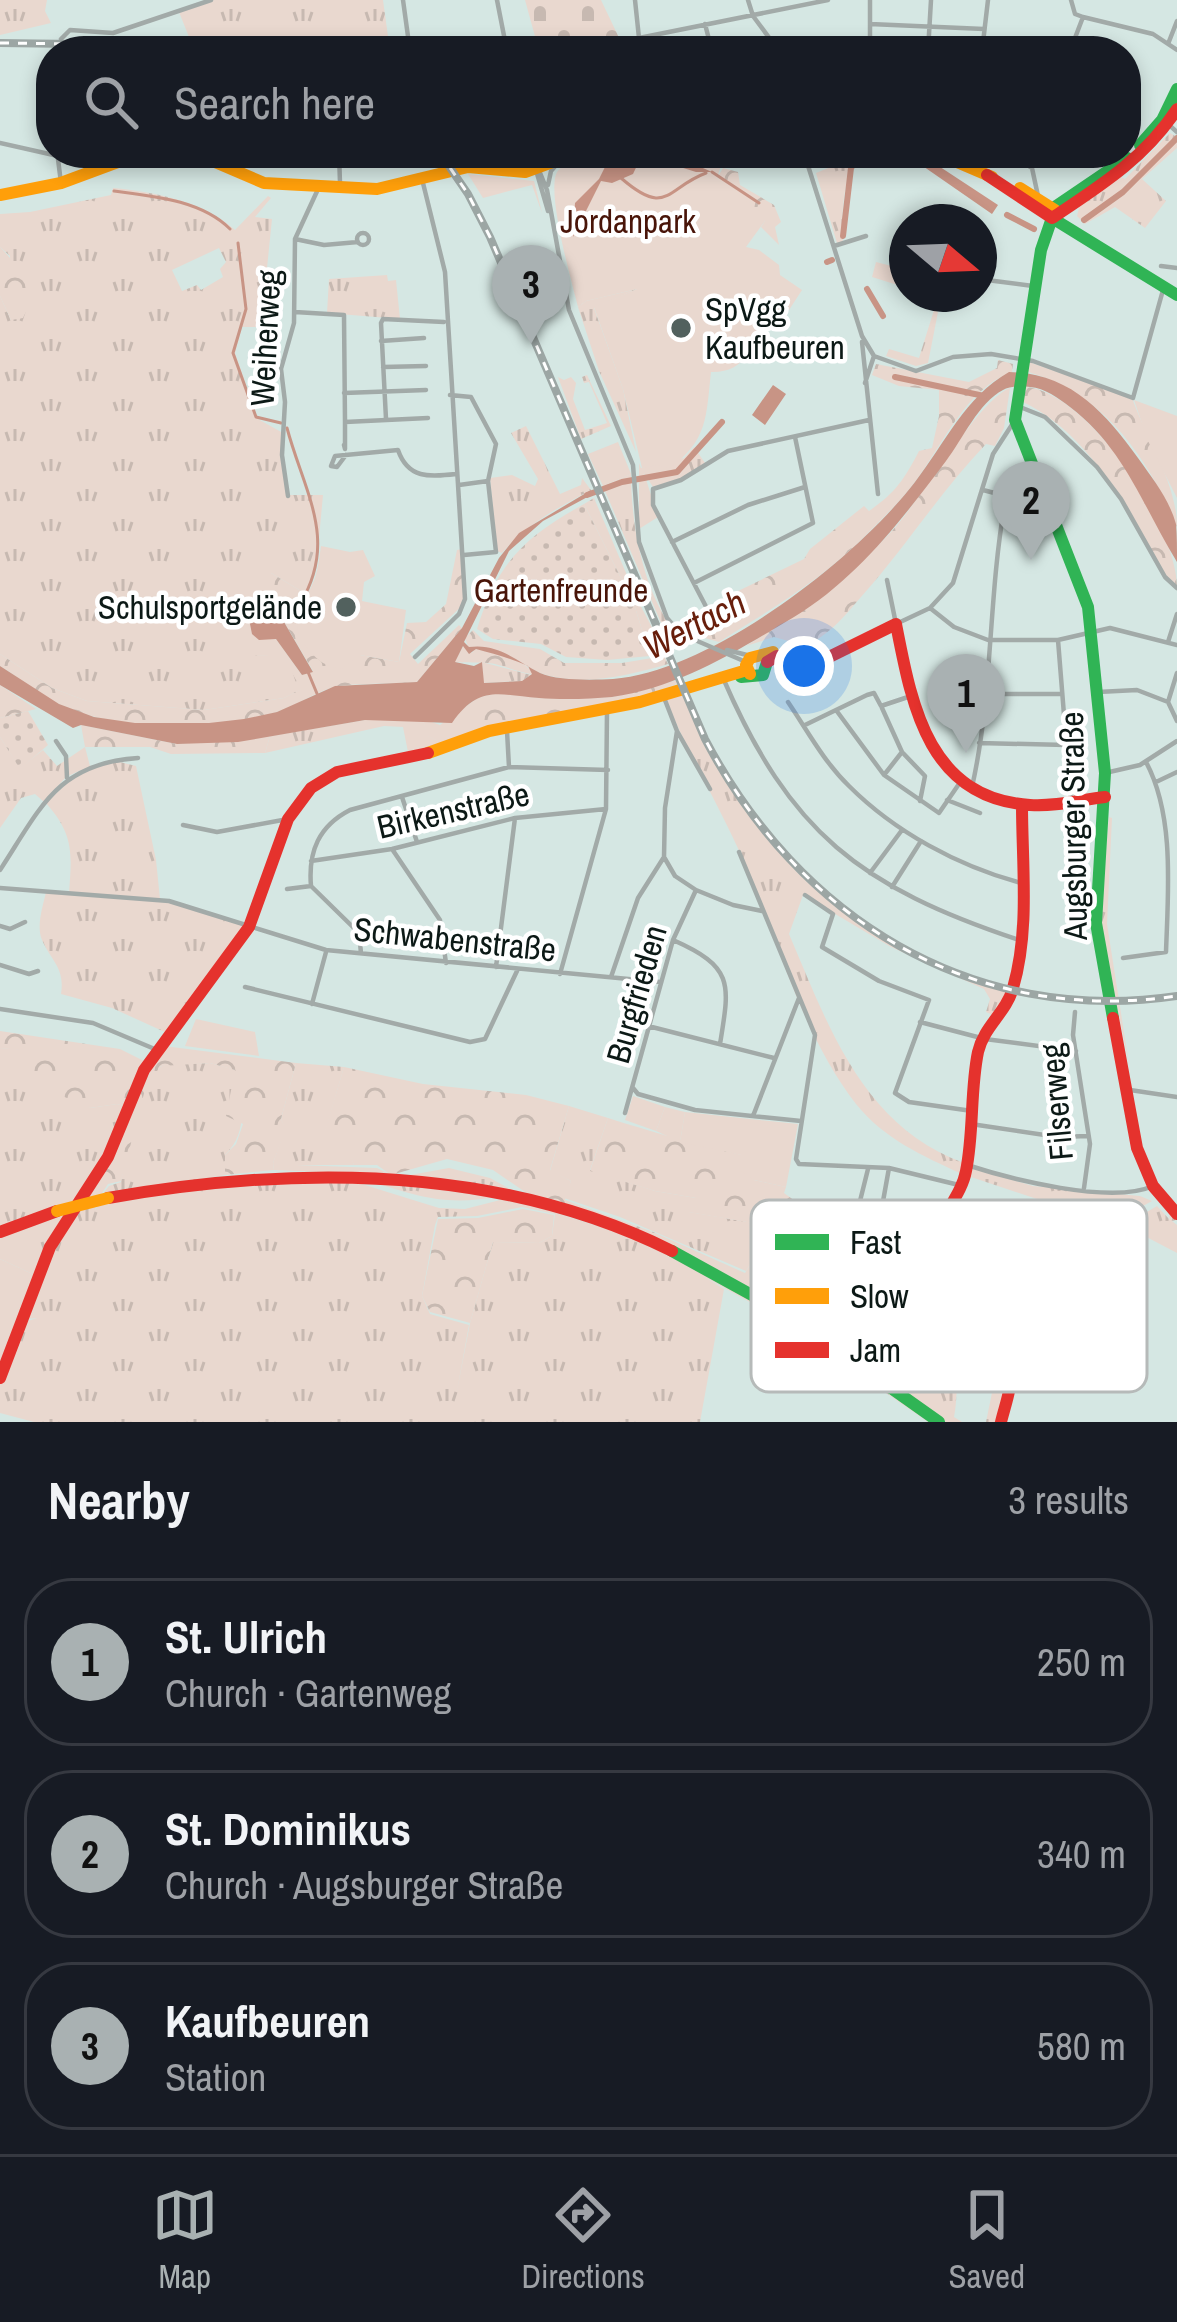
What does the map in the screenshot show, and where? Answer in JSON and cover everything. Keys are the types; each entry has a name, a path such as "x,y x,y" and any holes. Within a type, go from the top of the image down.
{"main road":[{"path":"1141,143 1162,120 1177,89"},
{"path":"1141,155 1172,128 1177,110"},
{"path":"0,195 61,183 102,168"},
{"path":"229,168 264,183 377,189 465,168"},
{"path":"476,168 504,172 517,168"},
{"path":"971,168 1049,209 1171,291"},
{"path":"1049,209 1112,168"},
{"path":"1049,209 1077,201 1126,168"},
{"path":"1077,201 1072,212 1077,231"},
{"name":"Augsburger Straße","path":"1049,209 1015,410 1061,545 1080,582 1092,632 1105,773 1096,923 1137,1148 1153,1186 1177,1214"},
{"path":"0,1378 50,1247 108,1157 139,1079 249,927 288,819 303,796 328,776 409,760 506,727 663,695 754,668 827,659 896,624 908,697 927,740 946,767 999,799 1022,805 1105,797"},
{"path":"999,799 1022,824"},
{"path":"955,1200 967,1165 981,1038 1010,999 1019,940 1022,805"},
{"path":"1022,824 1040,805"},
{"path":"0,1232 57,1211 193,1182 319,1174 441,1182 536,1201 638,1236 751,1292"},
{"path":"897,1392 939,1422"},
{"path":"1001,1422 1007,1392"}],"street":[{"path":"64,36 70,30 113,33 144,26 211,0"},
{"path":"404,0 408,36"},
{"path":"497,0 504,36"},
{"path":"634,0 639,36"},
{"path":"748,0 767,36"},
{"path":"650,36 828,0"},
{"path":"870,0 870,36"},
{"path":"929,36 931,0"},
{"path":"983,36 988,0"},
{"path":"1071,0 1075,14 1137,28 1177,50"},
{"path":"1076,36 1083,17"},
{"path":"1168,44 1177,21"},
{"path":"870,24 984,29"},
{"path":"705,25 708,36"},
{"path":"0,143 36,150"},
{"path":"59,168 61,183"},
{"path":"339,168 340,188"},
{"path":"538,168 547,190"},
{"path":"538,168 569,310 635,478 637,530 671,626 754,668 755,744 806,820 892,887 956,920 1019,940"},
{"path":"549,214 547,190 555,168"},
{"path":"809,168 862,336 878,494"},
{"path":"1032,168 1049,209"},
{"path":"415,657 465,604 442,256 422,179"},
{"name":"Weiherweg","path":"288,496 282,454 281,369 295,312 296,239 319,187"},
{"path":"834,246 866,236"},
{"path":"296,239 324,245 358,242"},
{"path":"1160,266 1177,268"},
{"path":"997,281 1035,286"},
{"path":"862,336 874,356 916,371 968,355 1022,362 1133,398 1171,291"},
{"path":"295,312 344,315 344,445"},
{"path":"386,419 383,320 446,322"},
{"path":"381,341 424,338"},
{"path":"865,383 874,356"},
{"path":"383,367 426,365"},
{"path":"344,393 426,390"},
{"path":"450,395 471,397 495,440 497,454 488,482 496,552 464,555"},
{"path":"887,580 896,624 930,608 946,593 959,570 993,454 1015,410 1034,410 1097,466 1165,577 1177,588"},
{"path":"345,422 428,418"},
{"path":"713,620 652,506 652,489 681,480 728,451 869,421"},
{"path":"694,583 814,520 795,437"},
{"path":"346,455 398,450 402,463 418,475 456,475"},
{"path":"457,485 488,482"},
{"path":"672,542 748,505 806,487"},
{"path":"836,710 884,775 939,813 967,783 979,743 1004,498 983,490"},
{"path":"930,608 954,628 988,640 1058,640 1126,630 1177,645"},
{"path":"1168,642 1177,614"},
{"path":"1058,640 1071,803"},
{"path":"1177,673 1168,702 1177,721"},
{"path":"1098,692 1137,690 1168,702"},
{"path":"805,725 874,693 902,752 926,776 920,801"},
{"path":"984,694 1063,694"},
{"path":"663,695 710,789"},
{"path":"881,706 908,697"},
{"path":"788,702 847,784 902,829 921,842 1021,883"},
{"path":"560,974 606,808 607,708"},
{"path":"506,727 508,767"},
{"path":"611,978 638,898 664,857 665,808 677,731"},
{"path":"56,741 66,756 67,778"},
{"path":"1105,773 1146,762 1177,741"},
{"path":"979,743 1066,745"},
{"path":"884,775 902,752"},
{"path":"0,870 28,823 67,778 87,766 138,758"},
{"path":"1123,958 1166,952 1165,839 1156,782 1146,762"},
{"path":"361,955 359,933 311,886 311,861 322,830 334,818 508,767 608,770"},
{"path":"1156,782 1177,772"},
{"path":"402,796 418,842"},
{"path":"947,800 980,813"},
{"name":"Birkenstraße","path":"311,861 392,849 515,818 606,808"},
{"path":"496,968 515,818"},
{"path":"183,825 217,832 288,819"},
{"path":"870,873 902,829"},
{"path":"892,887 921,842"},
{"path":"392,849 440,920 446,963"},
{"path":"739,852 815,1035 799,1164 889,1168 963,1186"},
{"path":"664,857 675,876 695,890 762,911"},
{"path":"287,889 311,886"},
{"name":"Schwabenstraße","path":"0,888 169,901 326,950 361,955 660,982"},
{"name":"Burgfrieden","path":"625,1113 673,940 695,890"},
{"path":"805,895 833,914 822,947 879,981 929,1000 895,1093 909,1102 1032,1135 1088,1136"},
{"path":"0,926 10,929 25,922"},
{"path":"673,940 717,965 726,980 720,1044"},
{"path":"312,1004 326,950"},
{"path":"0,964 29,974 38,971"},
{"path":"245,987 470,1042 484,1040 517,970"},
{"path":"753,1116 799,998"},
{"path":"0,1010 93,1022 158,1050"},
{"name":"Filserweg","path":"1075,1012 1073,1034 1088,1136 1084,1188"},
{"path":"920,1022 981,1038 1076,1052"},
{"path":"648,1026 774,1058"},
{"path":"633,1088 638,1094 687,1109 801,1120"},
{"path":"1127,1090 1177,1097"},
{"path":"967,1165 1033,1184 1124,1194 1153,1186"},
{"path":"860,1200 868,1168"},
{"path":"883,1200 889,1168"}],"green space":[{"path":"0,0 47,0 45,11 51,23 0,35"},
{"path":"214,0 383,0 388,36 189,36 179,12"},
{"path":"525,0 601,0 618,36 535,36"},
{"path":"1170,133 1177,137 1177,148 1142,179 1166,201 1145,228 1115,207 1085,224 1077,216 1080,204 1121,177 1125,179 1141,168"},
{"name":"Jordanpark","path":"720,168 717,178 761,212 765,221 746,247 779,265 780,275 802,290 789,310 766,313 741,361 711,372 698,437 670,468 642,468 623,389 594,307 637,289 578,307 557,217 554,183 560,169"},
{"path":"723,168 738,172 740,185 774,205 781,222 775,227 779,245 761,227 765,221 717,178"},
{"path":"852,168 844,197 843,242 837,243 816,173"},
{"path":"468,174 534,181 542,213 532,185 483,198"},
{"path":"113,188 178,200 235,230 271,198 255,217 272,219 261,327 242,327 235,353 258,419 283,433 280,455 287,495 323,495 316,570 306,594 271,573 256,656 282,654 302,689 284,698 204,710 87,701 52,688 0,654 0,296 11,320 10,256 0,247 0,214 111,195","holes":["219,248 226,262 220,269 223,277 201,290 197,285 182,291 172,270"]},
{"path":"0,247 27,289 23,318 11,320 0,296"},
{"path":"876,262 889,265 889,282 872,277"},
{"path":"387,275 388,281 396,280 400,319 327,313 329,279"},
{"path":"637,289 594,308 623,389 636,452 599,371 578,307"},
{"path":"933,312 938,312 928,363 916,366 886,356 889,349 919,358"},
{"path":"998,360 1013,364 1012,372 995,380 968,405 909,489 835,563 719,642 677,630 738,591 804,559 864,506 869,511 886,498 919,451 932,448 939,390 899,386 872,375 876,364 969,382 997,368"},
{"path":"1029,362 1132,398 1167,478 1177,527 1152,477 1120,431 1079,395 1028,372"},
{"path":"587,375 611,426 581,439 558,377 571,377 576,383 573,399 585,430 607,423 589,382 584,383 582,377"},
{"path":"1026,387 1051,395 1077,412 1126,467 1162,532 1177,587 1088,454 1047,416 1023,402"},
{"path":"1010,388 1004,428 995,446 986,444 969,462 836,624 806,646 774,637 746,646 823,593 875,548 982,411"},
{"path":"1134,400 1177,416 1177,498 1148,441"},
{"path":"526,426 560,494 581,485 582,478 591,490 532,525 502,553 497,551 490,478 512,475 535,486 538,479 511,433"},
{"path":"618,442 631,474 603,486 588,454"},
{"path":"694,447 705,463 680,479 653,487 644,473 658,517 639,529 639,463 641,468 684,458"},
{"path":"631,474 641,555 654,596 675,632 667,637 603,486"},
{"path":"594,498 638,601 671,663 663,654 650,656 634,604 584,504"},
{"name":"Gartenfreunde","path":"584,504 634,604 650,656 566,657 541,644 493,639 477,629 494,585 516,553"},
{"name":"Schulsportgelände","path":"321,546 363,550 375,576 364,582 362,601 406,610 399,662 360,655 341,669 319,660 308,649 298,632 298,617 316,576"},
{"path":"462,549 464,604 410,654 418,664 459,625 462,628 417,682 341,686 274,713 223,723 140,725 87,715 55,702 0,666 0,654 52,688 87,701 204,710 284,698 301,689 282,655 256,656 246,637 244,617 253,576 271,573 306,594 296,614 360,655 399,662 407,623 426,622 446,604 457,550","holes":["266,606 277,610 313,671 302,675 276,639 249,614"]},
{"path":"473,630 484,641 540,649 564,663 622,663 664,656 668,664 608,678 561,678 491,649 469,649 465,638"},
{"path":"464,645 472,653 476,648 516,661 535,675 492,663 454,662"},
{"path":"482,662 531,675 522,681 483,683"},
{"path":"678,680 639,699 445,744 427,736 423,719 440,725 479,697 505,691 539,698 612,697"},
{"path":"0,685 36,709 0,718"},
{"path":"683,692 740,800 809,884 897,946 950,971 1010,991 995,1016 986,1012 990,999 984,989 891,947 803,895 789,934 853,1069 899,1124 964,1163 962,1174 879,1127 837,1077 806,1019 745,864 666,699"},
{"path":"28,711 48,745 20,769 0,737 0,718"},
{"path":"423,719 428,736 445,744 409,757 403,727 384,726 265,753 270,736 365,720"},
{"path":"81,725 177,744 270,736 265,753 171,754 150,747 85,747"},
{"path":"0,737 20,768 43,750 57,766 85,747 90,766 116,761 136,766 160,899 247,927 167,1033 112,1008 61,994 59,971 42,940 40,922 46,892 69,893 70,855 62,825 46,803 81,770 66,777 44,802 35,794 21,798 0,828"},
{"path":"1109,817 1107,924 1129,1064 1100,923"},
{"path":"196,1019 255,1032 259,1056 185,1046"},
{"path":"0,1031 120,1049 146,1062 128,1107 90,1108 37,1085 30,1051 0,1048"},
{"path":"164,1046 296,1063 274,1170 225,1175 225,1155 236,1144 243,1124 226,1116 235,1070 210,1063 161,1066 146,1086 121,1181 108,1184 100,1196 82,1200 110,1159 141,1080"},
{"path":"0,1048 30,1050 90,1108 128,1107 115,1140 78,1201 0,1228"},
{"path":"210,1063 236,1070 240,1093 241,1126 225,1155 225,1175 102,1195 121,1182 135,1119 154,1073 167,1065"},
{"path":"296,1063 344,1067 324,1136 349,1151 354,1165 296,1165 377,1168 391,1175 274,1170"},
{"path":"344,1067 569,1106 550,1170 571,1181 565,1200 745,1273 751,1263 751,1294 599,1218 531,1196 493,1170 447,1159 391,1175 377,1165 354,1165 348,1151 323,1137"},
{"path":"633,1096 665,1107 656,1131 625,1120"},
{"path":"569,1106 608,1118 590,1170 655,1191 696,1198 689,1212 751,1222 751,1263 746,1271 564,1198 571,1181 550,1171"},
{"path":"665,1107 685,1112 680,1142 656,1131"},
{"path":"685,1112 798,1124 786,1187 754,1180 741,1171 741,1155 680,1142"},
{"path":"608,1118 742,1155 754,1180 786,1187 784,1193 794,1200 751,1200 751,1223 688,1212 696,1206 696,1198 590,1171"},
{"path":"449,1168 490,1178 521,1195 410,1175"},
{"path":"972,1168 1033,1186 1152,1201 1040,1200 971,1177"},
{"path":"339,1177 439,1208 465,1209 508,1198 636,1238 751,1296 751,1303 703,1276 724,1289 700,1422 34,1422 0,1413 0,1382 25,1322 37,1318 27,1319 52,1247 76,1210 96,1204 95,1210 99,1204 175,1187","holes":["522,1207 555,1214 552,1236 539,1243 493,1242 457,1391 469,1325 430,1314 422,1296 438,1217 477,1216"]},
{"path":"362,1178 501,1196 430,1198"},
{"path":"1157,1206 1170,1220 1169,1215 1177,1220 1172,1221 1177,1225 1177,1253 1147,1237 1147,1212"},
{"path":"523,1209 554,1215 552,1236 539,1243 493,1242 470,1323 430,1312 422,1296 438,1219 478,1218"},
{"path":"71,1211 37,1276 0,1259 0,1235"},
{"path":"0,1259 37,1276 0,1374"},
{"path":"885,1392 893,1392 936,1422 928,1422"},
{"path":"904,1392 957,1392 954,1417 962,1422 946,1422"},
{"path":"992,1392 1004,1392 998,1422 986,1422"}],"shaded area":[{"path":"604,168 636,168 612,183 601,181 573,237 575,203"},
{"path":"926,168 942,168 996,204 978,204"},
{"path":"1009,372 1050,379 1099,411 1169,506 1176,524 1177,562 1119,459 1089,423 1046,391 1016,387 986,403 896,525 838,585 751,642 661,685 595,698 491,695 471,702 452,723 365,720 238,742 177,744 81,725 73,728 0,685 0,666 59,704 94,717 135,723 209,723 277,712 335,686 417,682 462,628 499,558 519,533 591,490 593,494 543,521 509,551 464,642 469,647 498,650 526,665 476,649 469,654 463,646 455,662 474,666 482,662 484,683 522,681 532,674 528,666 547,676 576,679 613,679 652,671 737,633 820,576 889,512 968,408"},
{"path":"773,385 786,394 765,425 752,415"},
{"path":"265,606 277,610 313,672 302,675 276,639 259,640 252,634 248,614"}],"waterway":[{"path":"1084,220 1123,192 1177,138"},
{"path":"843,236 851,168"},
{"path":"712,172 759,203"},
{"path":"621,178 658,198 706,173"},
{"path":"114,191 191,206 230,229"},
{"path":"1007,215 1034,229"},
{"path":"238,243 246,309 233,353 256,417 281,423"},
{"path":"827,262 832,260"},
{"path":"867,289 883,316"},
{"path":"895,377 984,396"},
{"path":"587,495 622,482 677,472 722,422"},
{"path":"278,610 300,604 317,558 314,516 287,428"},
{"path":"308,672 318,696"}],"railway":[{"path":"0,43 36,43"},
{"path":"450,168 490,237 705,739 744,803 789,859 841,907 899,946 962,975 1030,994 1101,1001 1177,996"}],"traffic: fast":[{"path":"1141,144 1162,120 1177,89"},
{"path":"1046,213 1112,168"},
{"path":"1113,1018 1096,923 1105,773 1088,607 1015,420 1041,250 1052,218 1177,295"},
{"path":"741,677 763,675 767,662"},
{"path":"672,1251 751,1295"},
{"path":"897,1392 939,1422"}],"traffic: slow":[{"path":"0,195 61,183 102,168"},
{"path":"229,168 264,183 377,189 464,168"},
{"path":"479,168 525,172 536,168"},
{"path":"971,168 992,177"},
{"path":"1020,188 1055,210"},
{"path":"750,674 746,665 750,658 773,652"},
{"path":"428,753 489,731 640,702 747,670"},
{"path":"57,1211 108,1198"}],"traffic: jam":[{"path":"1141,151 1177,109"},
{"path":"987,175 1052,218 1122,168"},
{"path":"767,662 777,656 821,661 896,624 909,686 931,743 968,785 996,799 1030,805 1105,797"},
{"path":"0,1378 50,1247 108,1157 144,1070 249,927 288,819 311,788 337,772 428,753"},
{"path":"954,1200 966,1171 978,1052 1010,997 1022,943 1022,805"},
{"path":"1113,1018 1137,1148 1153,1186 1177,1214"},
{"path":"108,1198 250,1180 394,1180 466,1187 536,1201 605,1222 672,1251"},
{"path":"0,1232 57,1211"},
{"path":"1001,1422 1008,1392"}],"place":[{"name":"SpVgg Kaufbeuren","path":"681,328"},
{"name":"Kaufbeuren","path":"531,344"},
{"name":"St. Dominikus","path":"1031,560"},
{"name":"Schulsportgelände","path":"346,607"},
{"name":"St. Ulrich","path":"966,753"}],"water label":[{"name":"Wertach","path":"694,624"}]}
